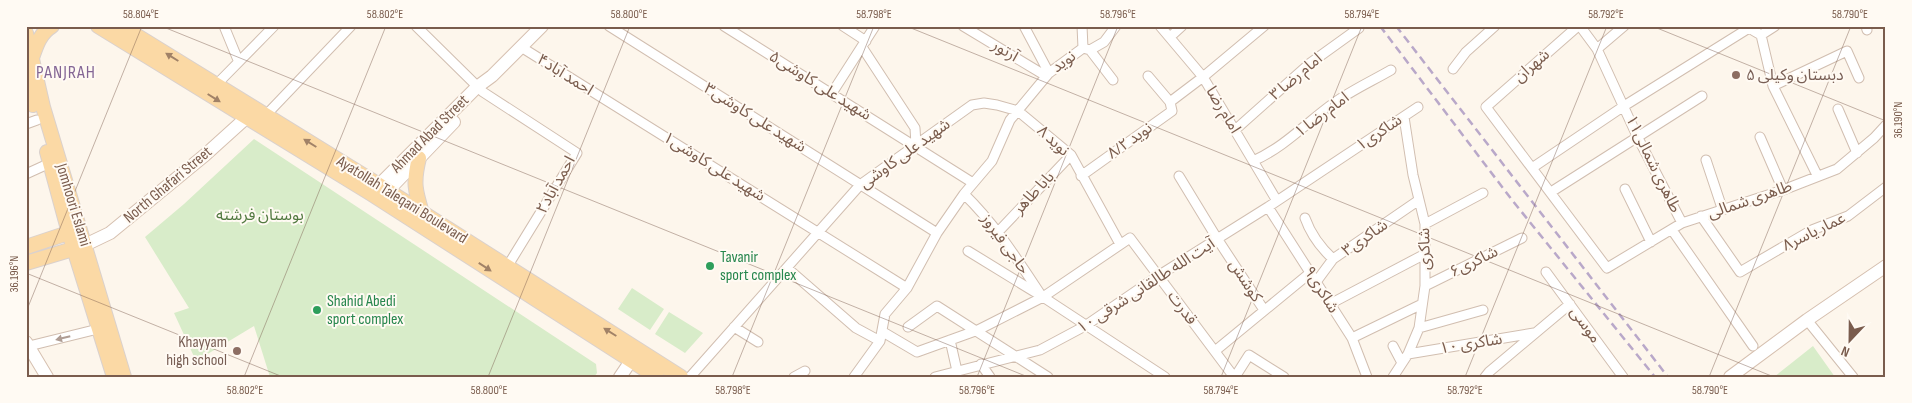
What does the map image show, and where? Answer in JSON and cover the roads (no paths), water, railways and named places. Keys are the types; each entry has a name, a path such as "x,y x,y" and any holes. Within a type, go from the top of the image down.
{"main road":[{"path":"31,61 36,44 47,29 52,26"},
{"name":"Ayatollah Taleqani Boulevard","path":"98,26 246,118 379,192 422,213 507,267 634,355 657,377"},
{"name":"Ayatollah Taleqani Boulevard","path":"121,26 266,115 379,192 634,355 681,377"},
{"name":"Jomhoori Eslami","path":"26,33 31,61 74,231"},
{"name":"Jomhoori Eslami","path":"26,82 32,122 50,163 124,377"},
{"path":"419,158 414,177 422,213"},
{"path":"26,247 74,231"},
{"path":"53,239 59,245 56,255"},
{"path":"26,263 80,247"},
{"name":"Jomhoori Eslami","path":"80,247 98,329 114,377"}],"street":[{"path":"224,26 238,60"},
{"path":"216,85 238,60 274,26"},
{"path":"266,115 351,26"},
{"path":"416,26 480,89"},
{"name":"Ahmad Abad Street","path":"379,192 419,158 492,76 542,26"},
{"name":"شهید علی کاوشی۳","path":"609,26 938,233"},
{"name":"شهید علی کاوشی۵","path":"724,26 916,145 973,183"},
{"path":"844,26 864,44 915,128 916,145"},
{"path":"832,93 875,26"},
{"name":"آرتور","path":"963,26 1047,74"},
{"path":"1024,26 1047,74"},
{"path":"1082,26 1087,49 1113,80"},
{"name":"نوید","path":"881,337 885,314 906,288 938,233 964,194 992,161 1010,120 1047,74 1087,49 1104,42 1116,26"},
{"name":"امام رضا","path":"1160,26 1203,77 1277,202"},
{"path":"1170,37 1182,26"},
{"path":"1148,76 1170,102 1264,26"},
{"path":"1453,69 1466,52 1495,26"},
{"name":"طاهری شمالی۱۱","path":"1579,26 1597,49 1638,138 1682,223"},
{"name":"شهران","path":"1532,168 1486,106 1579,26"},
{"path":"1597,49 1624,26"},
{"path":"1761,35 1775,26"},
{"name":"امام رضا ۳","path":"1235,130 1309,64 1359,28"},
{"path":"1702,96 1551,192 1532,168 1624,106 1749,28 1761,35 1773,86 1817,176"},
{"name":"احمد آباد۴","path":"521,47 610,103"},
{"path":"1773,86 1847,51 1859,78"},
{"name":"امام رضا ۱","path":"1253,160 1270,153 1284,144 1337,101 1391,70"},
{"name":"Ahmad Abad Street","path":"379,192 480,89"},
{"name":"احمد آباد۲","path":"480,89 577,153 507,267"},
{"name":"نوید ۸/۲","path":"1081,176 1172,111 1170,102"},
{"name":"شهید علی کاوشی۱","path":"610,103 906,288"},
{"name":"شهید علی کاوشی","path":"690,377 860,184 972,105 984,103 1018,111"},
{"name":"شاکری۱","path":"1340,159 1418,107"},
{"path":"1838,109 1857,153"},
{"name":"نوید ۸","path":"1018,111 1071,155 1120,244"},
{"name":"شاکری","path":"1393,377 1408,354 1419,328 1425,286 1425,224 1404,117"},
{"name":"North Ghafari Street","path":"80,247 110,233 205,155 246,118"},
{"name":"طاهری شمالی","path":"1551,192 1607,268 1682,223 1722,208 1783,190 1837,169 1874,138 1886,125"},
{"path":"1760,136 1783,190"},
{"name":"بابا طاهر","path":"998,232 1071,155"},
{"name":"آیت الله طالقانی شرقی ۱۰","path":"935,377 1040,350 1085,326 1158,276 1218,240 1340,159"},
{"path":"1706,160 1722,208"},
{"path":"26,174 50,163"},
{"name":"کوشش","path":"1179,176 1264,310"},
{"name":"عمار یاسر۸","path":"1701,216 1740,272 1812,230 1848,216 1886,187"},
{"path":"1625,190 1651,242"},
{"path":"1425,224 1483,193"},
{"name":"حاجی فیروز","path":"964,194 983,212 1043,297"},
{"name":"شاکری۳","path":"1316,282 1333,259 1419,200"},
{"name":"شاکری۹","path":"1268,207 1352,338 1367,377"},
{"path":"1305,218 1310,232 1333,259"},
{"path":"1672,230 1753,346"},
{"name":"قدرت","path":"1120,244 1130,238 1235,377"},
{"name":"شاکری۶","path":"1425,286 1522,238"},
{"path":"787,268 856,328 917,352 978,330 1043,297 1120,244"},
{"path":"968,251 1043,297 1165,377"},
{"path":"1330,304 1425,254"},
{"path":"1730,377 1807,320 1886,266"},
{"name":"موسی","path":"1546,272 1623,377"},
{"path":"1215,351 1310,273"},
{"path":"1352,338 1422,304"},
{"path":"1489,375 1570,304"},
{"path":"908,327 938,306 978,330 1048,377"},
{"path":"1419,328 1483,310"},
{"path":"1807,320 1853,377"},
{"path":"734,327 758,342"},
{"path":"46,377 28,344 98,329"},
{"name":"شاکری ۱۰","path":"1408,354 1534,334"},
{"path":"854,377 881,337"},
{"path":"950,340 957,370"},
{"path":"1393,346 1402,362"},
{"path":"620,377 634,355"},
{"path":"1235,377 1249,355 1284,377"},
{"path":"981,364 990,377"},
{"path":"794,377 804,371"}],"railway":[{"path":"1380,26 1512,200 1655,377"},
{"path":"1396,26 1668,377"}],"place":[{"name":"دبستان وکیلی ۵","path":"1736,75"},
{"name":"Tavanir sport complex","path":"710,266"},
{"name":"Shahid Abedi sport complex","path":"317,310"},
{"name":"Khayyam high school","path":"237,351"}],"district":[{"name":"PANJRAH","path":"66,72"}],"park label":[{"name":"بوستان فرشته","path":"260,215"}]}
